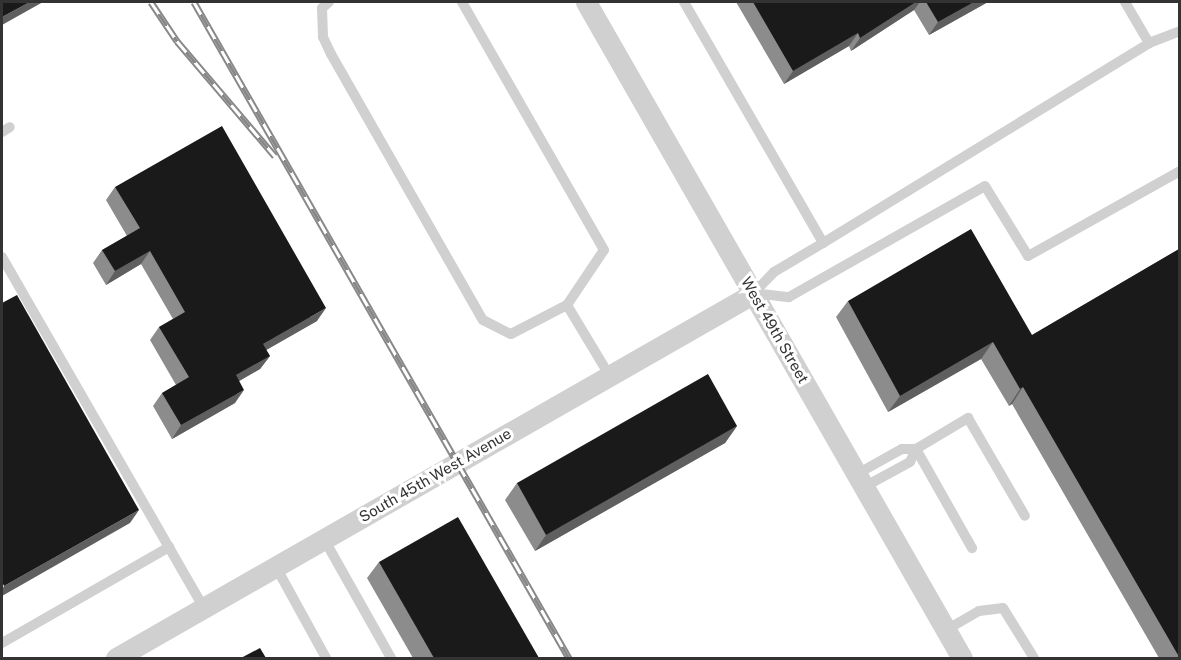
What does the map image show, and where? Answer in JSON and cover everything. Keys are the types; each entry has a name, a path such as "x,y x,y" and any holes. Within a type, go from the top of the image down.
{"street":[{"name":"West 49th Street","path":"586,2 962,658"},
{"name":"South 45th West Avenue","path":"117,658 754,293"}],"lane":[{"path":"329,2 321,8 323,37 330,54 483,320 512,334 567,305 604,250 462,2"},
{"path":"684,2 823,243"},
{"path":"1125,2 1149,43"},
{"path":"754,293 774,272 1149,43 1179,31"},
{"path":"754,293 789,297 985,186 1028,256 1179,171"},
{"path":"2,257 204,608"},
{"path":"567,305 609,375"},
{"path":"861,480 910,462 916,449 968,418 1025,516"},
{"path":"916,449 972,548"},
{"path":"324,539 391,658"},
{"path":"2,644 169,547"},
{"path":"276,567 326,658"},
{"path":"946,630 979,611 1003,608 1034,658"}],"building":[{"path":"2,2 30,2 2,17"},
{"path":"753,2 916,2 860,38 858,33 793,71"},
{"path":"926,2 974,2 938,22"},
{"path":"222,126 326,308 263,344 270,356 236,375 244,390 181,425 162,393 189,377 159,327 185,312 150,251 115,271 102,250 140,228 115,187"},
{"path":"971,229 1032,335 1179,249 1178,655 1023,387 1020,389 993,342 900,396 848,301"},
{"path":"17,295 139,510 4,586 2,582 2,303"},
{"path":"708,374 737,426 546,535 517,483"},
{"path":"458,517 539,658 434,658 379,562"},
{"path":"260,648 266,658 241,658"}],"railway":[{"path":"151,2 177,41 275,156"},
{"path":"194,2 569,658"}]}
